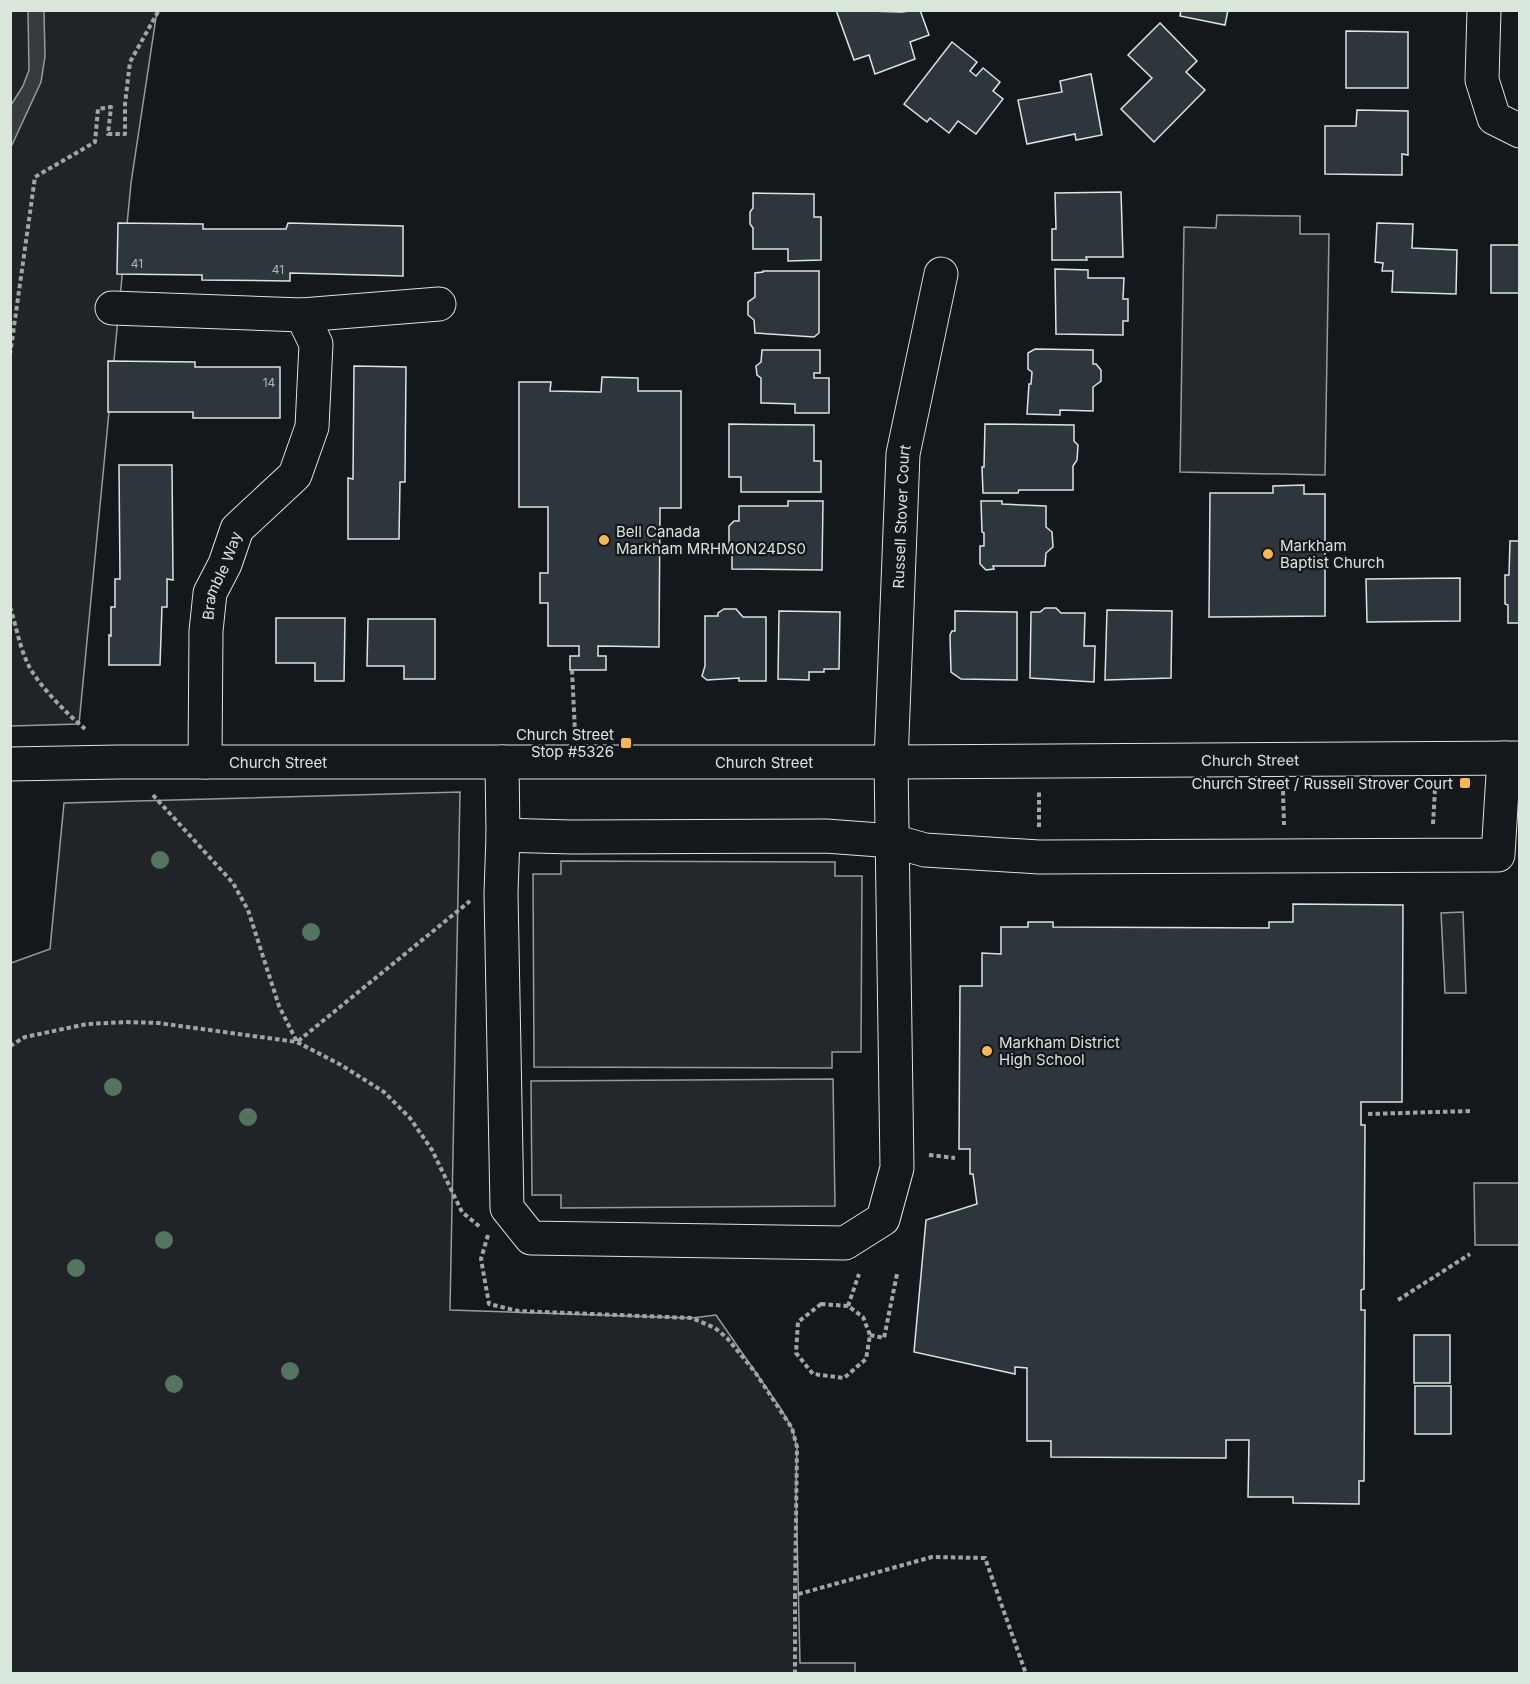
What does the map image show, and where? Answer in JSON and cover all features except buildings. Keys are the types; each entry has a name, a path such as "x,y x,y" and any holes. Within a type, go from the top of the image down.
{"street":[{"path":"1484,10 1482,80 1494,118 1520,131"},
{"name":"Russell Stover Court","path":"531,1238 845,1243 883,1219 897,1168 891,762 903,454 941,274"},
{"path":"112,308 302,315 439,304"},
{"name":"Bramble Way","path":"205,762 206,631 210,593 225,564 237,529 295,475 312,427 316,344 302,315"},
{"path":"503,835 826,836 893,841 925,850 1039,857 1498,855 1512,758"},
{"name":"Church Street","path":"10,764 1512,758"},
{"path":"502,762 501,893 507,1208 531,1238"}],"path":[{"path":"10,355 35,177 95,142 98,109 111,107 108,134 125,134 125,104 130,62 159,10"},
{"path":"10,607 27,663 53,698 144,790 156,798 233,883 248,910 279,1006 297,1042"},
{"path":"572,670 576,762"},
{"path":"1432,855 1436,758"},
{"path":"1282,760 1284,856"},
{"path":"1039,761 1039,857"},
{"path":"297,1042 469,901 484,891 501,893"},
{"path":"10,1046 25,1037 87,1024 126,1022 159,1023 297,1042 341,1065 384,1092 410,1118 432,1150 462,1212 488,1234 531,1238"},
{"path":"1368,1114 1471,1111"},
{"path":"922,1155 955,1158"},
{"path":"488,1234 481,1258 489,1304 518,1311 692,1318 715,1328 727,1338 755,1372 792,1428 797,1447 795,1674"},
{"path":"1398,1300 1470,1254"},
{"path":"848,1306 859,1274"},
{"path":"870,1335 884,1338 897,1274"},
{"path":"821,1304 848,1306 863,1317 870,1335 866,1359 844,1378 813,1374 796,1353 798,1322 821,1304"},
{"path":"795,1595 932,1557 986,1558 1026,1674"}],"shaded area":[{"path":"10,11 157,11 131,183 79,724 11,726"},
{"path":"28,11 44,11 45,56 41,82 11,147 11,105 23,86 29,70"},
{"path":"1217,215 1300,216 1300,234 1329,234 1325,475 1180,472 1184,227 1216,228"},
{"path":"460,792 450,1310 692,1318 716,1315 781,1409 792,1428 797,1447 800,1663 855,1663 855,1673 11,1673 11,963 50,949 64,803"},
{"path":"561,861 835,862 835,876 862,876 861,1052 832,1052 832,1068 534,1067 533,874 561,874"},
{"path":"1463,912 1466,993 1445,993 1441,913"},
{"path":"833,1079 835,1206 561,1208 561,1195 532,1195 531,1081"},
{"path":"1474,1183 1519,1183 1519,1245 1475,1245"}],"place":[{"name":"Bell Canada Markham MRHMON24DS0","path":"604,540"},
{"name":"Markham Baptist Church","path":"1268,554"},
{"name":"Church Street Stop #5326","path":"626,743"},
{"name":"Church Street / Russell Strover Court","path":"1465,783"},
{"name":"Markham District High School","path":"987,1051"}]}
